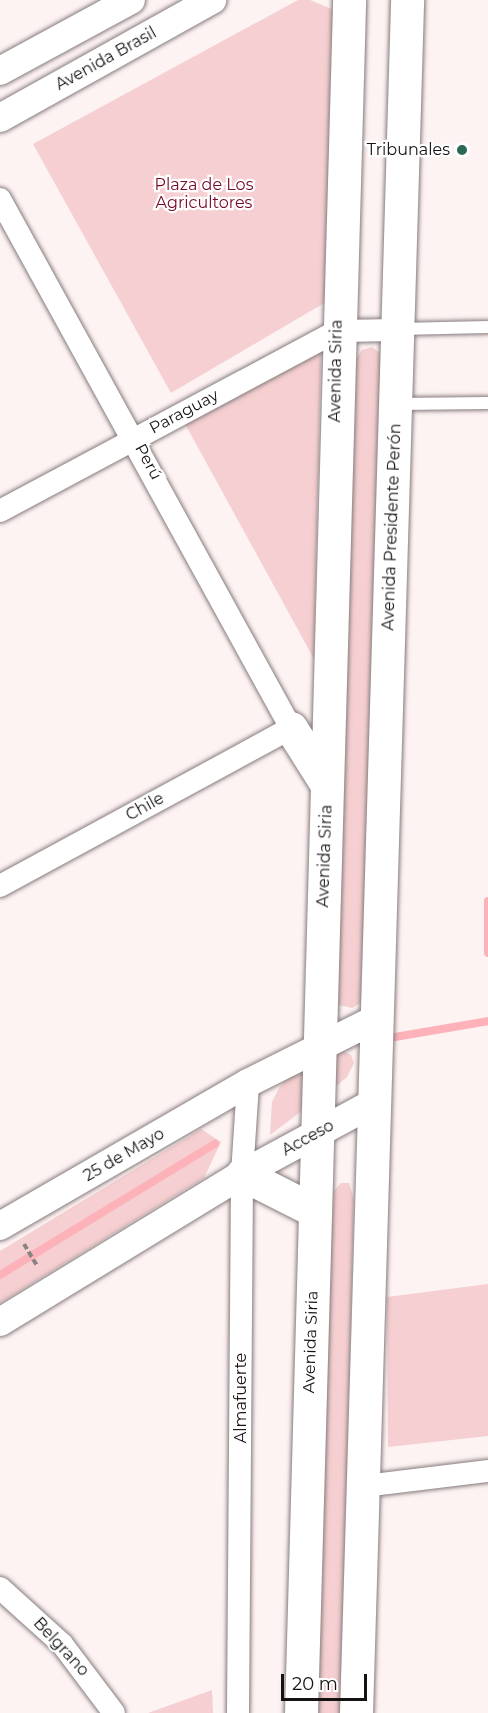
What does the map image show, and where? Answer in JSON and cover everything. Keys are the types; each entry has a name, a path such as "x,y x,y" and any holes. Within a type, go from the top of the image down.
{"main road":[{"name":"Avenida Presidente Perón","path":"375,1102 408,0"},
{"name":"Avenida Siria","path":"301,1713 347,1"},
{"path":"291,728 327,784"},
{"path":"356,1713 375,1102"},
{"path":"242,1174 315,1211"}],"street":[{"path":"0,71 131,0"},
{"name":"Avenida Brasil","path":"0,118 212,0"},
{"name":"Perú","path":"0,200 134,438 291,728"},
{"path":"337,331 399,330"},
{"name":"Paraguay","path":"0,511 337,331"},
{"name":"Chile","path":"0,886 291,728"},
{"path":"249,1083 376,1019"},
{"name":"Almafuerte","path":"238,1713 242,1174 249,1083"},
{"name":"25 de Mayo","path":"0,1226 249,1083"},
{"name":"Acceso","path":"242,1174 375,1102"},
{"path":"0,1322 242,1174"},
{"path":"364,1486 488,1472"},
{"name":"Belgrano","path":"0,1588 62,1644 114,1713"}],"lane":[{"path":"399,330 488,327"},
{"path":"396,404 488,404"}],"path":[{"path":"26,1246 36,1266"}],"green space":[{"name":"Plaza de Los Agricultores","path":"298,0 310,0 334,10 326,302 171,393 33,144"},
{"path":"372,347 382,355 362,1002 352,1008 339,1005 336,999 354,362 362,350"},
{"path":"321,350 314,659 184,422"},
{"path":"339,1049 351,1055 354,1063 347,1077 334,1088 332,1050"},
{"path":"304,1070 303,1110 270,1135 272,1102 279,1088 289,1076"},
{"path":"201,1129 221,1142 204,1178 0,1303 0,1251"},
{"path":"341,1183 349,1183 354,1199 341,1713 314,1713 332,1193"},
{"path":"488,1284 488,1436 388,1447 387,1297"},
{"path":"212,1690 213,1713 148,1713"}],"waterway":[{"path":"488,901 488,953"},
{"path":"389,1038 488,1021"},
{"path":"0,1275 215,1144"}],"place":[{"name":"Tribunales","path":"462,150"}]}
